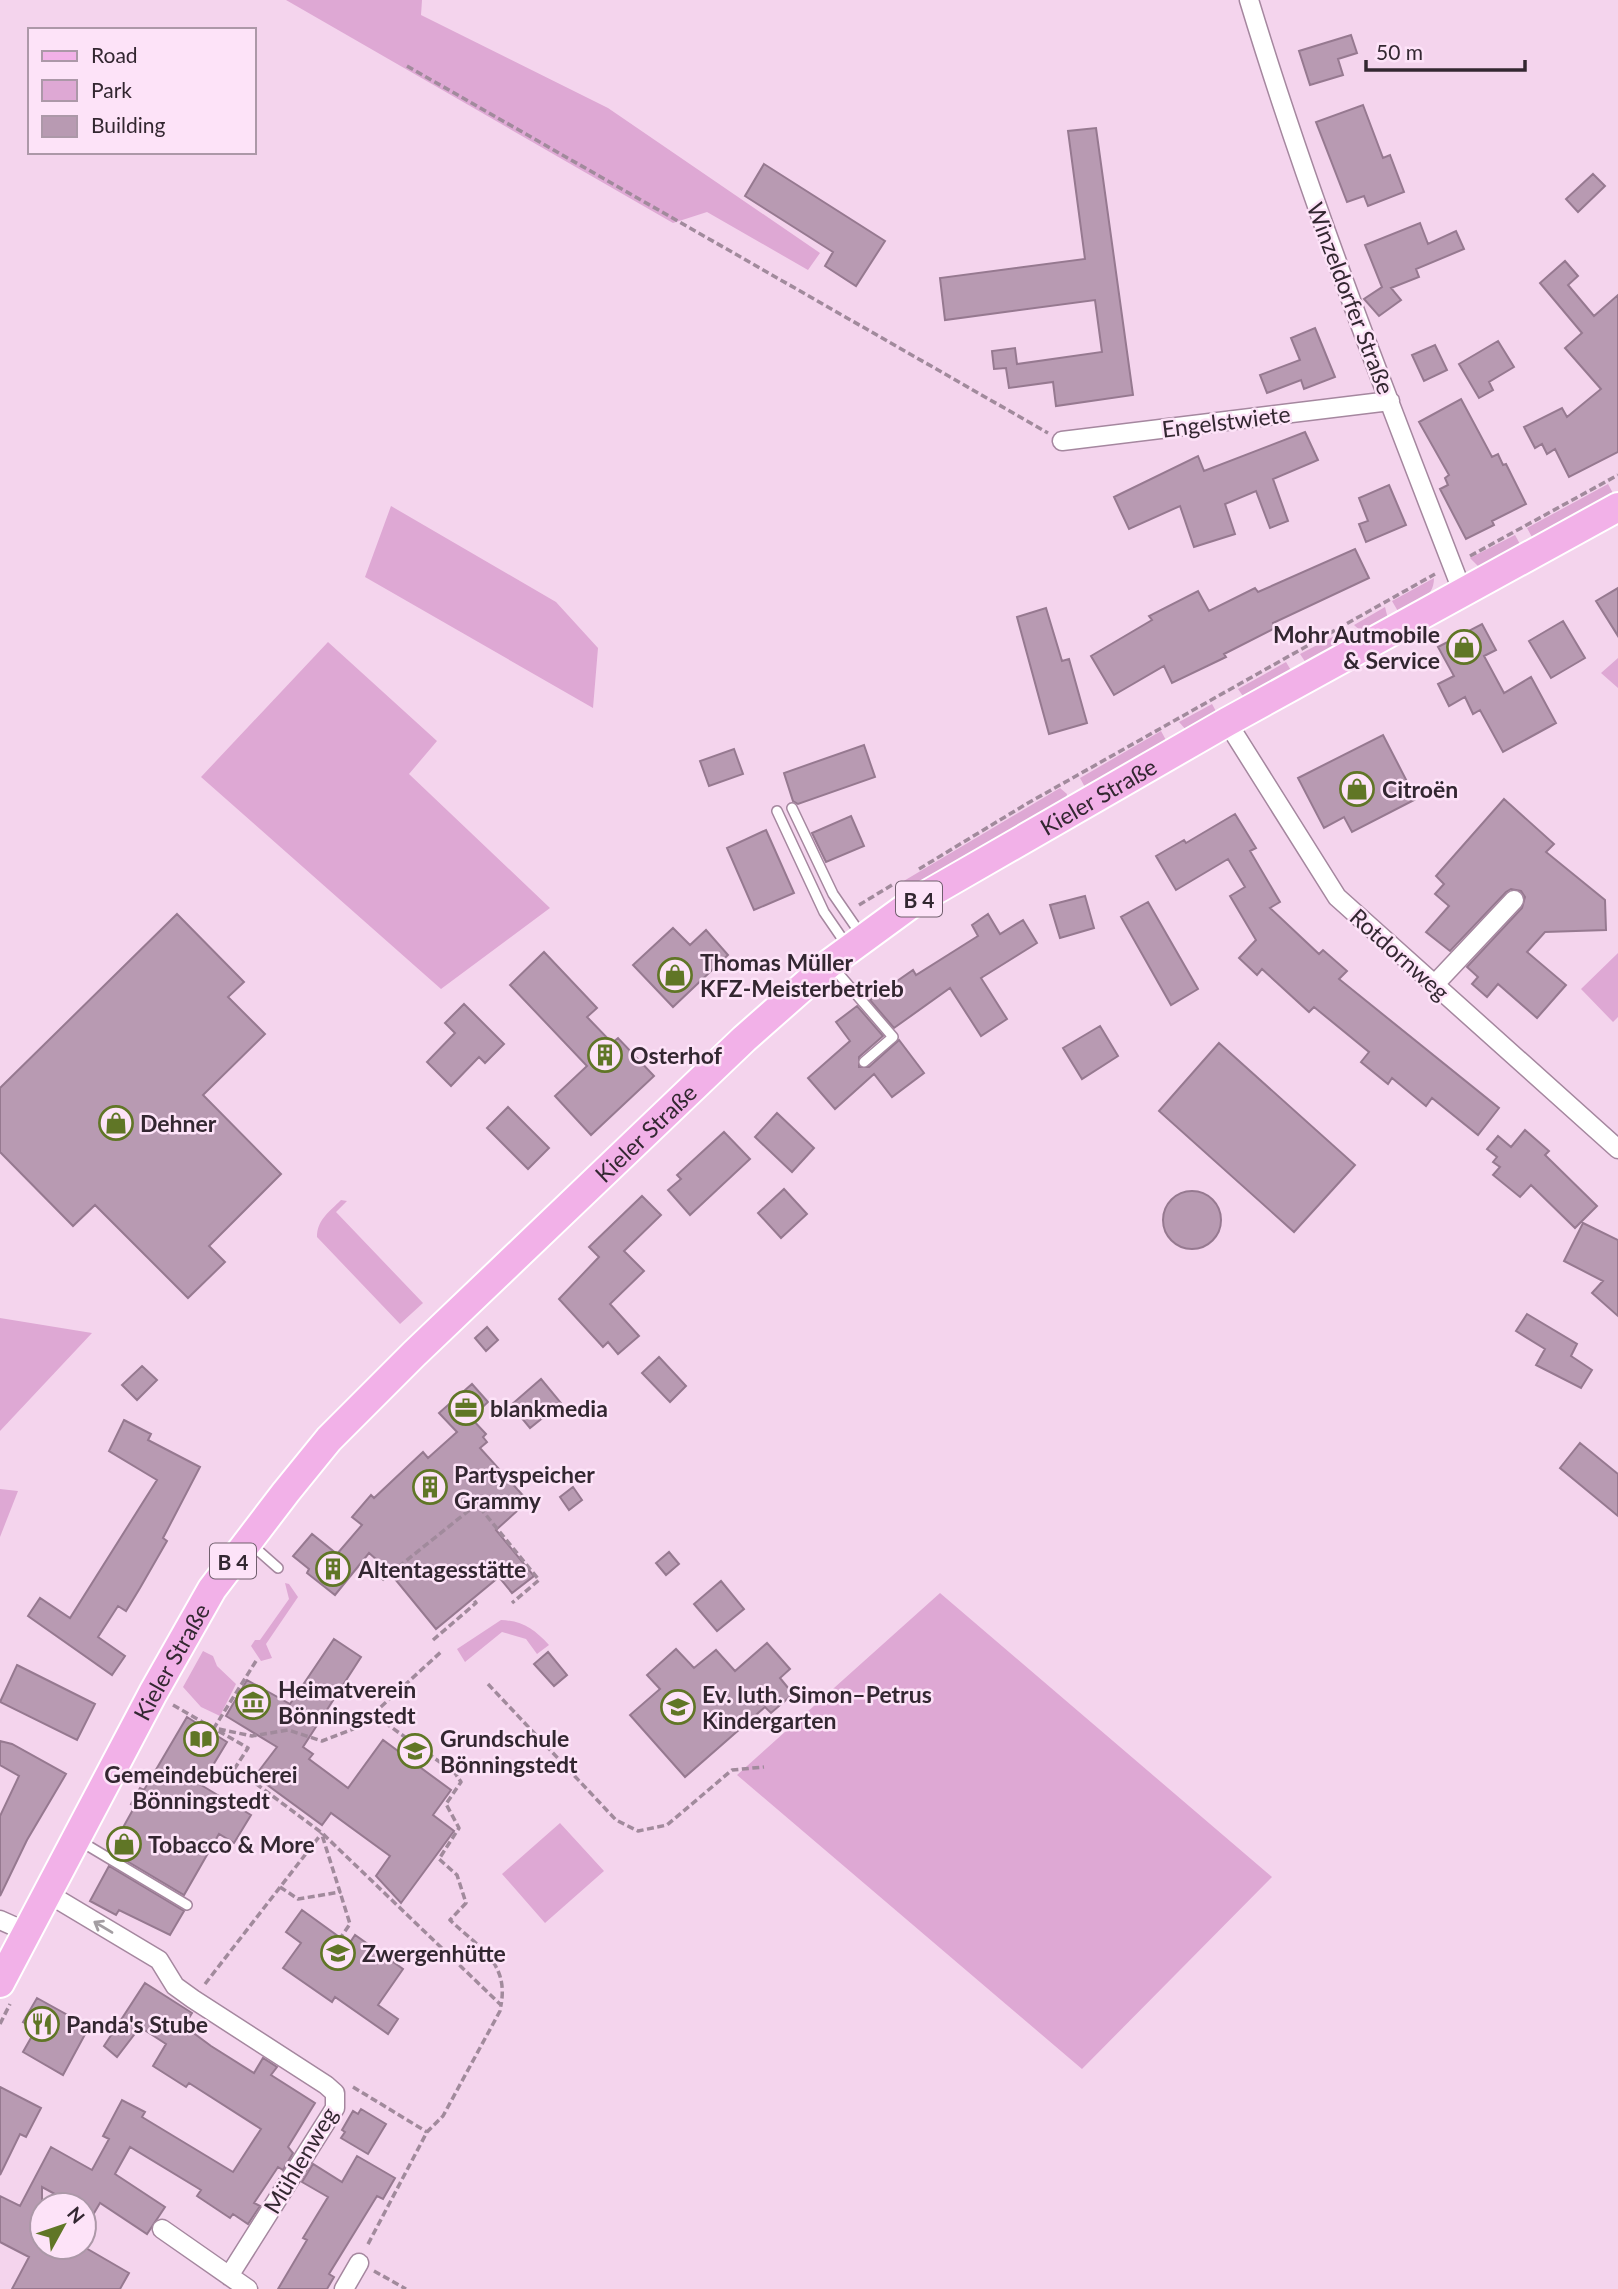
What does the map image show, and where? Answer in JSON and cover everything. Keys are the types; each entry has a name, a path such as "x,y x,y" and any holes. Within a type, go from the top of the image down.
{"main road":[{"name":"Kieler Straße","path":"0,1983 212,1589 329,1439 414,1354 847,942 1227,722 1618,507"}],"street":[{"name":"Winzeldorfer Straße","path":"1249,0 1296,151 1463,593"},
{"name":"Engelstwiete","path":"1062,440 1390,401"},
{"name":"Rotdornweg","path":"1227,722 1337,897 1618,1149"},
{"path":"1434,985 1514,900"},
{"name":"Mühlenweg","path":"47,1893 159,1960 175,1986 332,2089 335,2108 229,2276"},
{"path":"0,1920 27,1932"},
{"path":"162,2229 248,2289"},
{"path":"344,2289 359,2263"}],"lane":[{"path":"792,808 847,942 893,1037 864,1062"},
{"path":"777,811 824,912 847,942"},
{"path":"248,1542 278,1568"},
{"path":"76,1838 187,1905"}],"path":[{"path":"407,66 1062,440"},
{"path":"918,869 1186,713 1618,475"},
{"path":"847,942 895,884"},
{"path":"382,1580 477,1504 539,1580 512,1603"},
{"path":"433,1640 476,1603 473,1599"},
{"path":"214,1728 252,1736 288,1730 322,1741 353,1729 373,1714 442,1651"},
{"path":"214,1728 256,1661"},
{"path":"488,1684 616,1821 638,1832 667,1825 732,1770 764,1767"},
{"path":"167,1701 248,1748 235,1768 322,1833 501,2004"},
{"path":"373,1714 455,1773 461,1782 446,1804 459,1828 439,1859 457,1875 466,1903 450,1920 497,1964 505,1986 500,2011 443,2116 427,2132 359,2263 406,2289"},
{"path":"193,1999 322,1833"},
{"path":"322,1833 350,1924 339,1940"},
{"path":"280,1886 298,1899 340,1892"},
{"path":"332,2089 346,2082 427,2132"}],"green space":[{"path":"286,0 422,0 421,15 608,108 820,253 808,270 707,212 673,223"},
{"path":"1608,484 1614,495 1533,539 1527,528"},
{"path":"391,506 556,602 598,648 593,708 365,577"},
{"path":"1515,535 1521,546 1479,567 1470,558"},
{"path":"1434,578 1427,596 1399,613 1392,601"},
{"path":"1385,607 1388,619 1363,633 1354,625"},
{"path":"1340,633 1345,637 1345,642 1308,666 1300,654"},
{"path":"328,642 437,741 409,774 550,908 441,989 201,777"},
{"path":"1618,658 1618,688 1601,673"},
{"path":"1286,662 1292,672 1245,699 1238,689"},
{"path":"1212,704 1218,715 1187,731 1179,722"},
{"path":"1161,731 1167,742 1086,789 1080,778"},
{"path":"1060,788 1067,794 1066,799 903,893 898,890 897,885"},
{"path":"1618,953 1618,1017 1613,1022 1581,989"},
{"path":"341,1200 347,1201 336,1212 423,1303 400,1324 317,1237 321,1221"},
{"path":"0,1318 92,1333 0,1431"},
{"path":"0,1489 18,1491 0,1537"},
{"path":"285,1583 289,1584 298,1597 266,1644 272,1658 261,1661 251,1646 255,1640 260,1640 289,1599"},
{"path":"940,1593 1272,1877 1082,2069 737,1775"},
{"path":"501,1620 528,1627 549,1645 537,1654 526,1639 502,1632 465,1662 457,1649"},
{"path":"203,1651 213,1656 217,1666 236,1684 220,1716 201,1707 183,1687"},
{"path":"560,1823 604,1871 545,1923 502,1874"}],"building":[{"path":"1351,35 1357,53 1338,59 1343,75 1310,85 1299,51"},
{"path":"1363,105 1383,158 1390,155 1404,192 1368,206 1364,196 1347,202 1316,122"},
{"path":"1096,128 1133,395 1056,406 1053,382 1009,388 1006,368 994,369 992,351 1015,348 1017,364 1102,352 1095,300 945,320 940,278 1085,259 1068,131"},
{"path":"764,164 885,241 856,286 825,266 833,252 745,196"},
{"path":"1593,174 1605,186 1578,212 1566,199"},
{"path":"1420,223 1428,244 1456,231 1464,249 1416,269 1419,277 1391,288 1401,300 1379,316 1364,299 1382,287 1365,245"},
{"path":"1565,261 1578,276 1568,285 1594,316 1618,295 1618,452 1569,477 1555,449 1547,454 1542,444 1535,448 1524,427 1562,408 1567,417 1601,389 1565,348 1582,333 1540,283"},
{"path":"1315,328 1335,377 1304,389 1301,380 1267,393 1260,375 1300,360 1291,338"},
{"path":"1498,341 1514,367 1489,382 1493,390 1479,398 1459,364"},
{"path":"1435,345 1447,370 1424,381 1412,355"},
{"path":"1461,399 1492,457 1498,454 1503,465 1506,464 1526,504 1492,521 1494,525 1466,539 1440,489 1448,485 1445,478 1449,475 1419,422"},
{"path":"1305,432 1318,460 1273,479 1288,521 1270,528 1256,491 1225,504 1235,534 1194,547 1180,506 1129,529 1114,497 1198,456 1204,471"},
{"path":"1389,485 1406,525 1366,542 1359,524 1368,521 1359,498"},
{"path":"1355,549 1369,578 1273,623 1275,628 1224,654 1226,657 1172,683 1164,666 1114,695 1091,656 1152,620 1149,616 1198,591 1209,611 1255,588 1258,592"},
{"path":"1618,588 1618,636 1596,601"},
{"path":"1046,608 1062,661 1069,659 1087,723 1049,734 1017,617"},
{"path":"1563,621 1585,658 1551,678 1529,641"},
{"path":"1482,624 1496,650 1484,656 1504,693 1531,677 1556,723 1503,752 1480,710 1473,714 1465,697 1449,706 1438,684 1454,676 1438,647"},
{"name":"Citroën","path":"1383,735 1416,799 1352,832 1344,817 1324,828 1298,778"},
{"path":"864,745 875,777 798,804 793,801 784,773"},
{"path":"734,749 743,774 709,786 700,761"},
{"path":"1504,799 1554,844 1546,852 1605,900 1606,930 1545,932 1527,952 1566,985 1537,1018 1498,984 1487,997 1472,984 1478,977 1467,967 1522,908 1525,897 1521,891 1511,889 1506,892 1450,951 1426,932 1449,906 1435,894 1444,884 1436,876"},
{"path":"1235,814 1256,848 1250,851 1280,902 1270,908 1319,954 1323,950 1347,971 1339,979 1499,1108 1478,1135 1432,1098 1426,1106 1392,1078 1388,1084 1361,1062 1369,1052 1314,1007 1309,1012 1262,969 1257,975 1239,958 1256,940 1230,896 1245,887 1228,859 1176,890 1156,856 1184,840 1186,843"},
{"path":"851,816 864,846 826,862 812,833"},
{"path":"766,830 794,893 754,910 727,848"},
{"path":"1085,896 1094,928 1060,938 1050,905"},
{"path":"1148,902 1198,989 1171,1005 1121,917"},
{"name":"Dehner","path":"177,914 244,982 228,997 265,1034 203,1095 281,1174 209,1246 225,1262 188,1298 95,1205 73,1226 0,1152 0,1088"},
{"path":"988,914 1000,934 1023,920 1037,943 981,978 1007,1019 981,1036 950,988 894,1028 870,1000 913,970 916,975 978,936 972,925"},
{"name":"Thomas Müller KFZ-Meisterbetrieb","path":"673,928 690,945 706,930 728,955 673,1007 633,965"},
{"name":"Osterhof","path":"544,952 597,1008 587,1017 612,1043 618,1038 654,1076 591,1135 555,1096 587,1066 510,985"},
{"path":"464,1004 504,1044 485,1063 479,1057 451,1086 427,1062 455,1033 445,1023"},
{"path":"857,1006 883,1036 859,1057 859,1067 869,1067 899,1040 924,1073 892,1097 874,1074 835,1109 808,1078 850,1041 836,1022"},
{"path":"1100,1026 1118,1056 1082,1079 1063,1048"},
{"path":"1219,1043 1355,1165 1294,1232 1159,1111"},
{"path":"508,1107 549,1148 528,1169 487,1128"},
{"path":"777,1113 814,1148 792,1172 755,1137"},
{"path":"1525,1130 1549,1151 1545,1155 1597,1206 1575,1228 1531,1185 1520,1197 1493,1175 1500,1167 1493,1162 1497,1157 1487,1149 1498,1136 1511,1147"},
{"path":"724,1132 750,1159 690,1215 668,1190 681,1179 677,1175"},
{"path":"784,1189 807,1214 781,1238 758,1213"},
{"path":"1186,1191 1198,1191 1213,1199 1221,1214 1221,1226 1213,1241 1198,1249 1186,1249 1171,1241 1163,1226 1163,1214 1171,1199"},
{"path":"642,1196 661,1215 624,1251 644,1271 610,1304 639,1336 618,1354 608,1342 603,1347 559,1299 599,1257 589,1247"},
{"path":"1583,1223 1618,1240 1618,1316 1592,1293 1603,1281 1564,1261"},
{"path":"1527,1314 1577,1344 1571,1356 1592,1370 1581,1388 1536,1365 1545,1349 1516,1331"},
{"path":"487,1327 498,1340 486,1351 475,1338"},
{"path":"659,1357 686,1386 670,1402 642,1373"},
{"path":"142,1366 157,1380 137,1400 122,1385"},
{"path":"541,1379 561,1403 530,1428 511,1405"},
{"path":"472,1384 488,1402 471,1418 486,1434 483,1437 487,1442 480,1448 528,1501 496,1530 534,1576 512,1593 499,1577 436,1629 386,1568 369,1553 335,1595 307,1573 309,1569 293,1556 312,1534 337,1554 362,1525 352,1517 371,1495 374,1498 423,1452 428,1458 457,1432 439,1413"},
{"path":"124,1420 151,1434 148,1440 200,1467 163,1538 167,1541 140,1588 126,1611 118,1606 98,1637 125,1656 112,1675 28,1616 40,1598 70,1618 157,1480 109,1451"},
{"path":"1580,1443 1618,1474 1618,1516 1560,1468"},
{"path":"573,1487 582,1500 569,1510 560,1497"},
{"path":"669,1552 679,1564 666,1575 656,1563"},
{"path":"721,1581 744,1609 717,1631 694,1604"},
{"path":"334,1639 361,1657 303,1747 313,1754 309,1759 348,1788 383,1740 451,1790 433,1815 454,1831 401,1903 376,1876 390,1856 331,1813 322,1825 255,1776 277,1747 226,1716 247,1680 290,1704"},
{"path":"767,1643 790,1669 780,1678 793,1694 771,1713 765,1707 685,1777 630,1715 660,1689 647,1675 676,1649 694,1668 716,1650 735,1671"},
{"path":"548,1652 567,1675 554,1686 534,1664"},
{"path":"17,1665 95,1704 77,1740 0,1702"},
{"path":"187,1717 227,1742 201,1785 251,1815 234,1843 219,1834 184,1895 110,1851 135,1806 131,1804 140,1788 144,1790"},
{"path":"0,1741 12,1744 66,1774 27,1840 0,1896 0,1816 19,1776 0,1765"},
{"path":"109,1866 184,1911 170,1935 119,1910 116,1915 90,1901"},
{"path":"302,1910 349,1944 355,1935 403,1969 378,2005 398,2019 388,2034 335,1997 332,2002 283,1968 301,1943 286,1932"},
{"path":"145,1983 192,2013 184,2026 211,2046 254,2073 263,2058 277,2067 271,2075 315,2103 288,2147 293,2153 283,2170 278,2167 254,2203 260,2206 248,2224 233,2214 230,2218 197,2196 201,2190 130,2147 115,2174 165,2207 147,2234 100,2203 98,2206 98,2191 49,2191 42,2187 42,2191 28,2191 28,2256 0,2242 0,2196 20,2206 51,2147 92,2170 109,2139 103,2136 122,2100 145,2112 142,2117 233,2172 261,2129 189,2083 186,2087 153,2066 166,2044 140,2027 117,2057 104,2046"},
{"path":"37,1998 89,2027 63,2075 23,2052 36,2029 23,2022"},
{"path":"0,2087 41,2108 26,2137 20,2134 0,2175"},
{"path":"361,2109 386,2124 368,2154 341,2138 345,2132 342,2130 353,2111 358,2114"},
{"path":"357,2156 395,2178 383,2199 377,2196 329,2274 334,2277 327,2289 278,2289 307,2240 303,2238 328,2197 302,2182 313,2164 342,2182"},
{"path":"98,2255 129,2273 120,2289 12,2289 28,2259 28,2261 98,2261"}],"place":[{"name":"Mohr Autmobile & Service","path":"1464,647"},
{"name":"Citroën","path":"1357,789"},
{"name":"Thomas Müller KFZ-Meisterbetrieb","path":"675,975"},
{"name":"Osterhof","path":"605,1055"},
{"name":"Dehner","path":"116,1123"},
{"name":"blankmedia","path":"466,1408"},
{"name":"Partyspeicher Grammy","path":"430,1487"},
{"name":"Altentagesstätte","path":"333,1569"},
{"name":"Heimatverein Bönningstedt","path":"253,1702"},
{"name":"Ev. luth. Simon–Petrus Kindergarten","path":"678,1707"},
{"name":"Gemeindebücherei Bönningstedt","path":"201,1739"},
{"name":"Grundschule Bönningstedt","path":"415,1751"},
{"name":"Tobacco & More","path":"124,1844"},
{"name":"Zwergenhütte","path":"338,1953"},
{"name":"Panda's Stube","path":"42,2024"}]}
